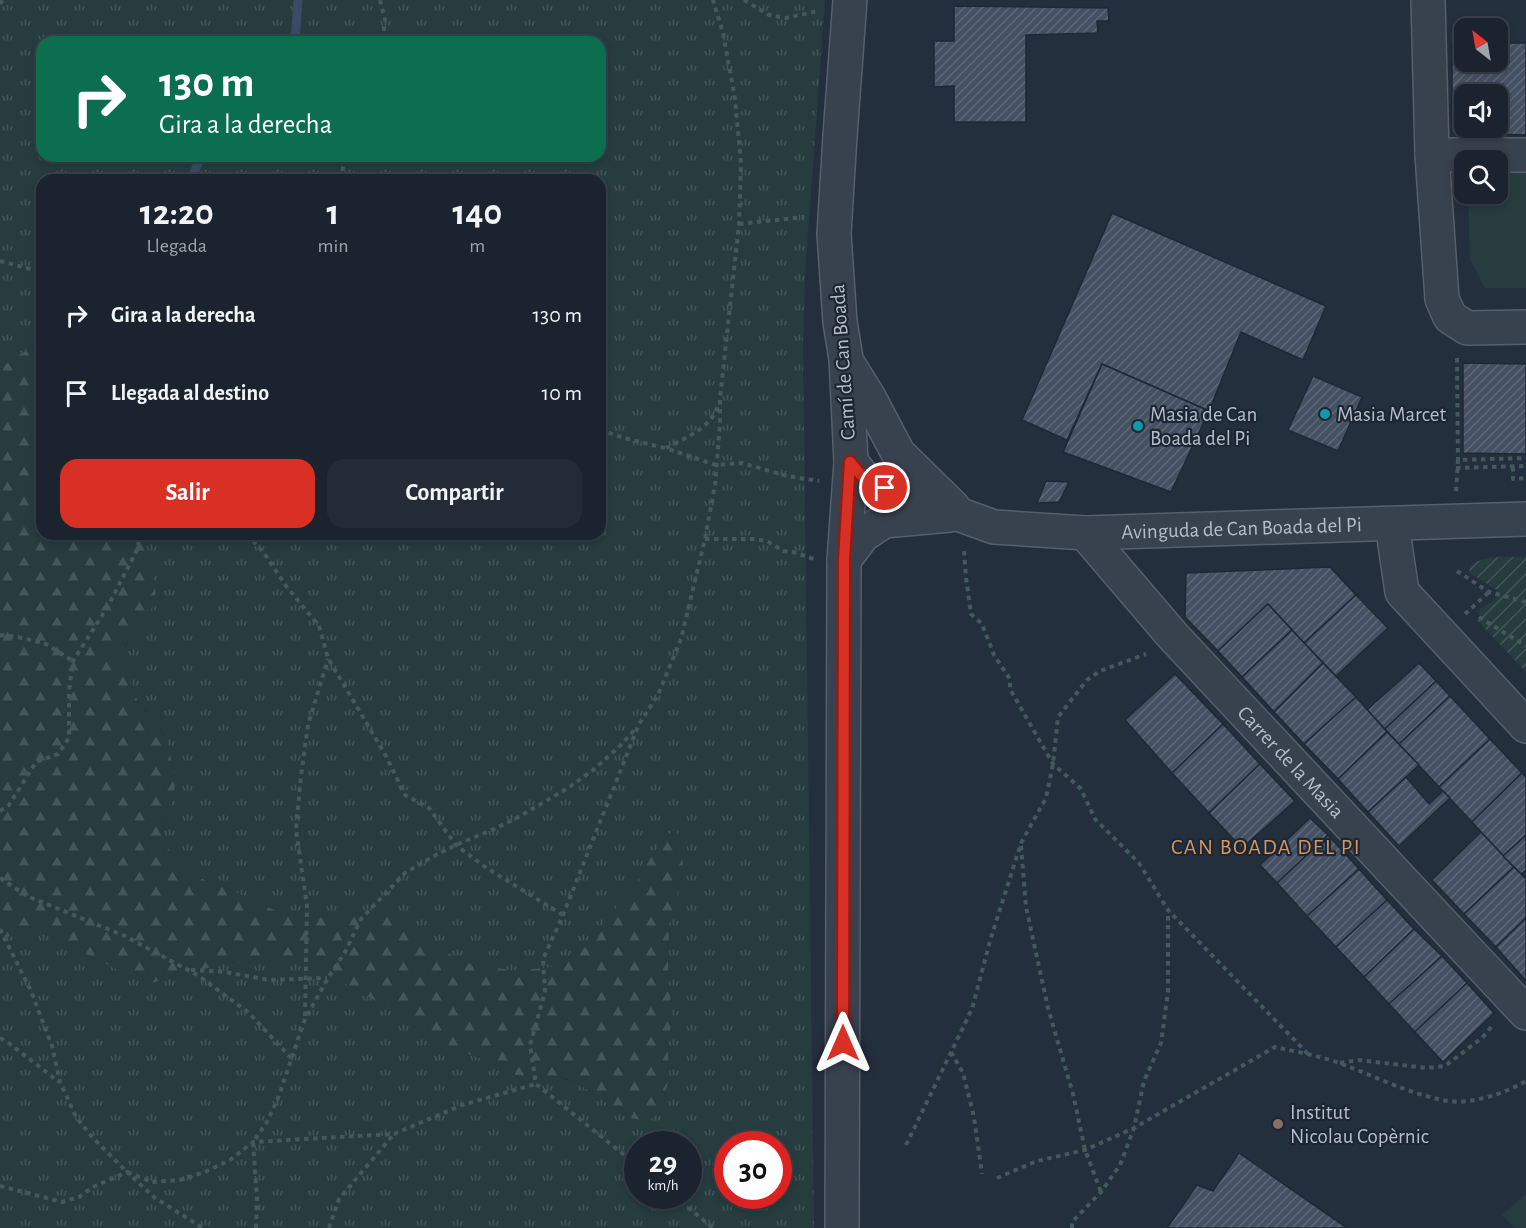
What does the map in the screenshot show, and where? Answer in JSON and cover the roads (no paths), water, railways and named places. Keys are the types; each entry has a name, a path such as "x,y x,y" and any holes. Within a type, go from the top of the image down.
{"street":[{"path":"1428,0 1432,155 1442,299 1450,317 1467,328 1526,327"},
{"name":"Camí de Can Boada","path":"835,5 840,125 834,234 840,322 846,359 832,559 842,1228"},
{"path":"1432,155 1526,155"},
{"path":"846,359 898,453 962,528"},
{"path":"839,472 867,449 898,453"},
{"name":"Avinguda de Can Boada del Pi","path":"839,472 866,481 962,528 994,527 1085,533 1526,519"},
{"path":"832,559 884,521 962,528"},
{"path":"1392,524 1402,592 1526,726"},
{"name":"Carrer de la Masia","path":"1085,533 1173,636 1526,1013"}],"waterway":[{"path":"295,36 298,0"},
{"path":"194,174 198,162"}],"place":[{"name":"Masia Marcet","path":"1325,414"},
{"name":"Masia de Can Boada del Pi","path":"1138,426"},
{"name":"Institut Nicolau Copèrnic","path":"1278,1124"}],"district":[{"name":"CAN BOADA DEL PI","path":"1266,847"}]}
